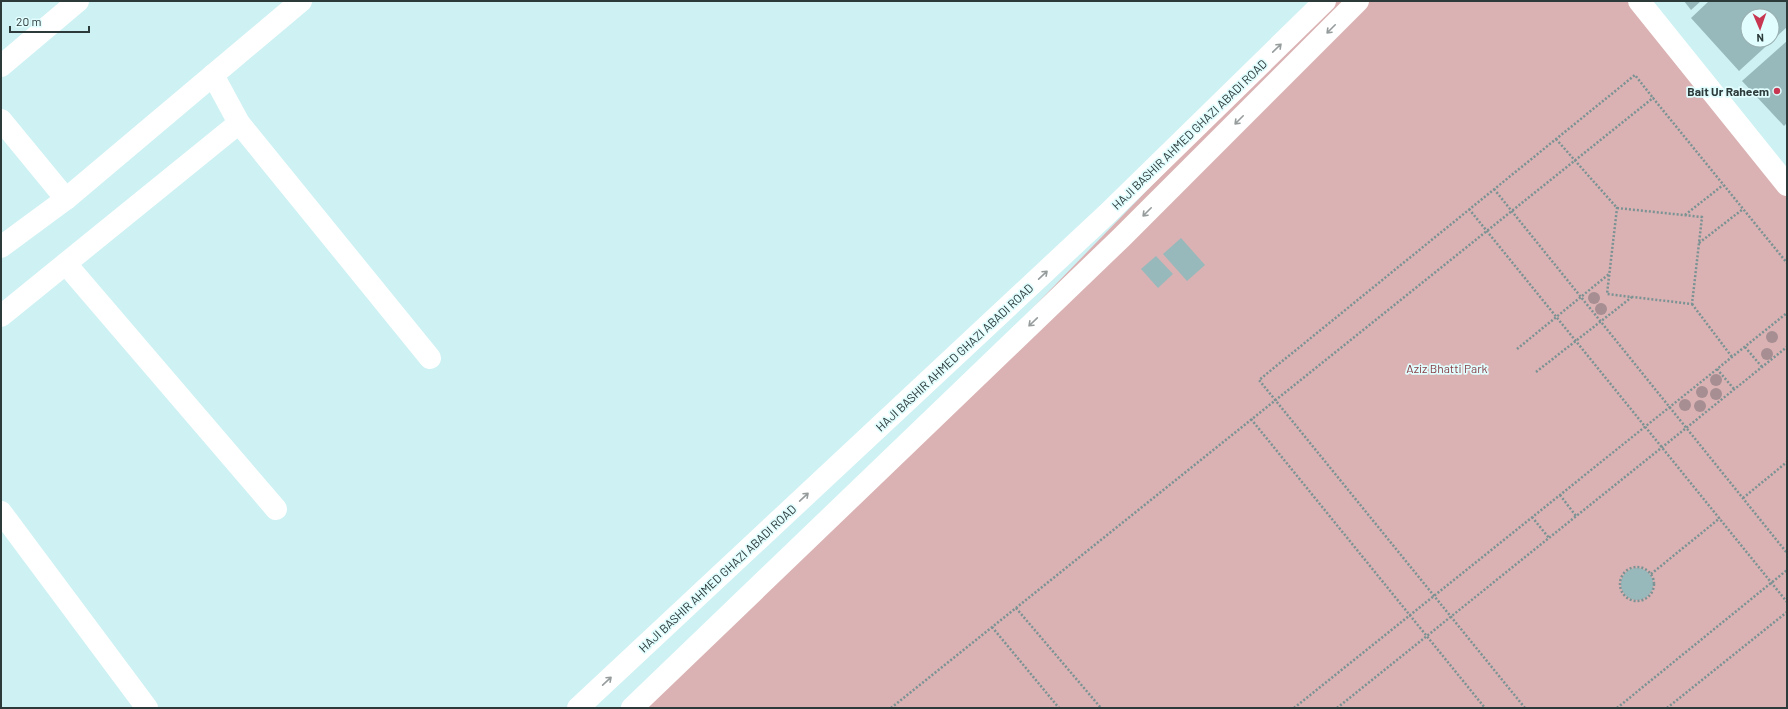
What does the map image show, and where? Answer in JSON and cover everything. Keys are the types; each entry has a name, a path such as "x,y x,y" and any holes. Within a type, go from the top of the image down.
{"street":[{"path":"1,66 78,1"},
{"path":"1,247 66,199 301,1"},
{"name":"HAJI BASHIR AHMED GHAZI ABADI ROAD","path":"578,708 1107,214 1325,1"},
{"name":"HAJI BASHIR AHMED GHAZI ABADI ROAD","path":"632,708 1121,238 1358,1"},
{"path":"1639,1 1787,185"},
{"path":"212,75 239,123 430,358"},
{"path":"1,120 66,199"},
{"path":"1,316 239,123"},
{"path":"66,264 276,508"},
{"path":"1,512 147,708"}],"path":[{"path":"1525,708 1259,380 1635,75 1787,263"},
{"path":"891,708 1653,98"},
{"path":"1556,139 1617,208 1702,217 1692,304 1732,357"},
{"path":"1684,215 1723,185"},
{"path":"1494,189 1787,553"},
{"path":"1617,208 1607,294 1692,304"},
{"path":"1470,209 1787,602"},
{"path":"1699,244 1743,209"},
{"path":"1517,349 1609,274"},
{"path":"1536,372 1632,297"},
{"path":"1294,708 1787,313"},
{"path":"1745,347 1762,367"},
{"path":"1337,708 1787,347"},
{"path":"1718,368 1734,389"},
{"path":"1251,419 1484,708"},
{"path":"1743,498 1787,462"},
{"path":"1560,495 1576,516"},
{"path":"1532,517 1549,538"},
{"path":"1651,574 1720,518"},
{"path":"1638,566 1644,568 1651,574 1655,582 1654,588 1647,598 1637,601 1631,600 1623,594 1620,589 1620,578 1627,569 1638,566"},
{"path":"1617,708 1787,570"},
{"path":"1016,608 1101,708"},
{"path":"1668,708 1787,612"},
{"path":"992,627 1059,708"}],"green space":[{"name":"Aziz Bhatti Park","path":"1331,1 1637,1 1787,189 1787,708 644,708"}],"building":[{"path":"1684,1 1701,1 1691,10"},
{"path":"1709,1 1787,1 1787,27 1780,33 1780,8 1740,8 1740,48 1764,48 1739,71 1691,18"},
{"path":"1787,41 1787,123 1784,126 1742,81"},
{"path":"1181,238 1205,265 1187,281 1163,254"},
{"path":"1156,256 1173,274 1158,288 1141,269"},
{"path":"1634,568 1640,568 1650,575 1653,584 1652,590 1646,597 1640,600 1634,600 1624,593 1621,587 1621,581 1628,571"}],"place":[{"name":"Bait Ur Raheem","path":"1777,91"}]}
